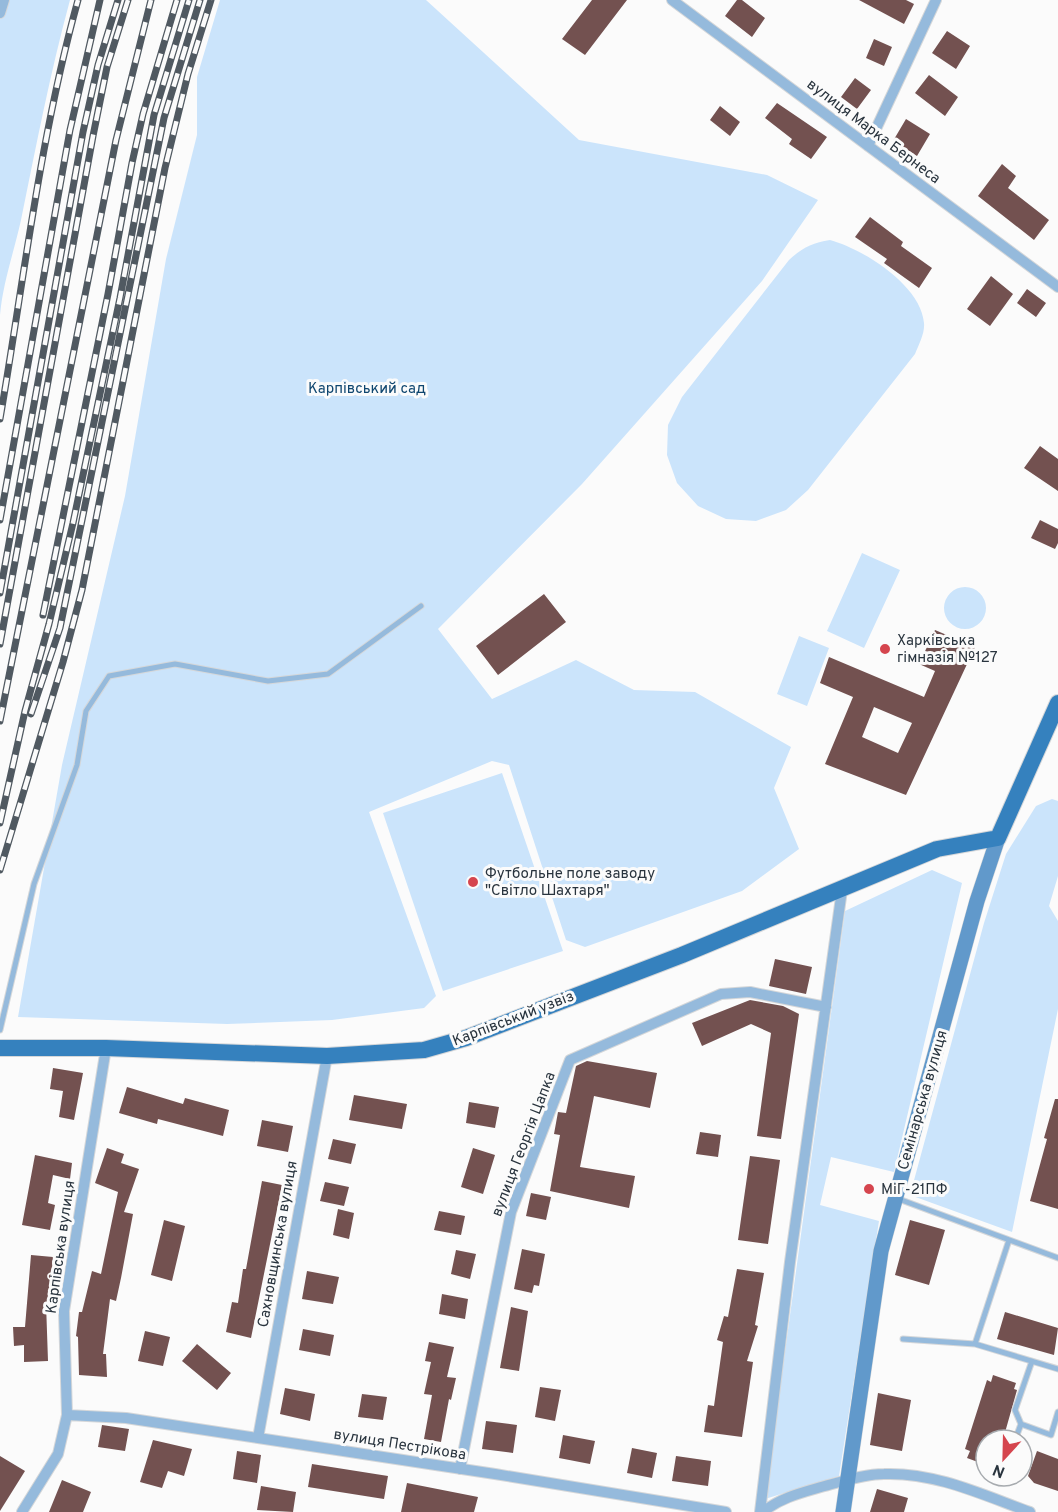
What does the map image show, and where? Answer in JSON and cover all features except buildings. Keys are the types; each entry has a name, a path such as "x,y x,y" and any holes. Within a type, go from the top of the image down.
{"main road":[{"name":"Семінарська вулиця","path":"843,1512 881,1251 894,1198 974,912 998,838 1058,703"},
{"name":"Карпівський узвіз","path":"0,1048 106,1048 327,1056 424,1050 466,1038 842,890 936,849 998,838"}],"street":[{"path":"0,13 4,0"},
{"name":"вулиця Марка Бернеса","path":"672,0 1058,287"},
{"path":"868,146 936,0"},
{"path":"761,1512 790,1262 842,890"},
{"name":"вулиця Георгія Цапка","path":"460,1469 511,1212 570,1060 720,994 750,992 826,1007"},
{"name":"Карпівська вулиця","path":"22,1512 58,1454 68,1415 64,1311 106,1048"},
{"name":"Сахновщинська вулиця","path":"258,1438 327,1056"},
{"name":"вулиця Пестрікова","path":"68,1415 126,1418 726,1512"},
{"path":"761,1512 774,1503 797,1494 848,1480 884,1474 937,1479 1030,1512"}],"lane":[{"path":"0,1030 34,884 76,765 86,711 110,676 175,664 268,681 328,674 421,606"},
{"path":"894,1198 1058,1258"},
{"path":"975,1344 1009,1240"},
{"path":"903,1338 975,1344 1058,1369"},
{"path":"1020,1428 1021,1424 1015,1410 1032,1361"},
{"path":"1021,1424 1051,1435 1058,1412"}],"green space":[{"path":"0,0 70,0 0,315"},
{"name":"Карпівський сад","path":"220,0 426,0 579,140 767,175 818,200 762,281 582,484 438,629 492,699 576,660 634,690 695,692 791,747 774,788 799,849 742,891 585,947 566,940 509,765 492,761 369,812 436,996 424,1008 332,1020 227,1024 18,1017 62,765 125,496 166,259 197,135 197,77"},
{"path":"830,240 858,251 902,282 913,295 920,309 924,331 915,354 808,490 786,510 756,521 726,519 698,506 677,483 667,455 668,425 682,397 789,260 808,247"},
{"path":"862,553 900,570 864,648 827,631"},
{"path":"965,587 980,593 986,608 980,623 965,629 950,623 944,608 950,593"},
{"path":"799,636 829,648 807,706 777,694"},
{"name":"Футбольне поле заводу \"Світло Шахтаря\"","path":"502,773 563,951 443,991 383,813"},
{"path":"1052,799 1058,801 1058,876 1049,906 1058,921 1058,1009 1012,1232 910,1195 984,923 1006,854 1036,806"},
{"path":"932,870 962,883 894,1172 831,1157 820,1205 879,1221 839,1476 765,1499 845,911"}],"railway":[{"path":"0,419 43,156 78,0"},
{"path":"0,520 70,130 100,0"},
{"path":"0,593 83,132 98,65 118,0"},
{"path":"0,644 93,136 107,67 128,0"},
{"path":"0,721 116,140 151,0"},
{"path":"43,615 132,163 143,114 177,0"},
{"path":"0,823 25,711 73,523 120,298 154,115 189,0"},
{"path":"31,714 60,628 164,118 200,0"},
{"path":"0,870 63,662 82,590 165,168 188,74 211,0"}],"place":[{"name":"Харківська гімназія №127","path":"885,649"},
{"name":"Футбольне поле заводу \"Світло Шахтаря\"","path":"473,882"},
{"name":"МіГ-21ПФ","path":"869,1189"}]}
